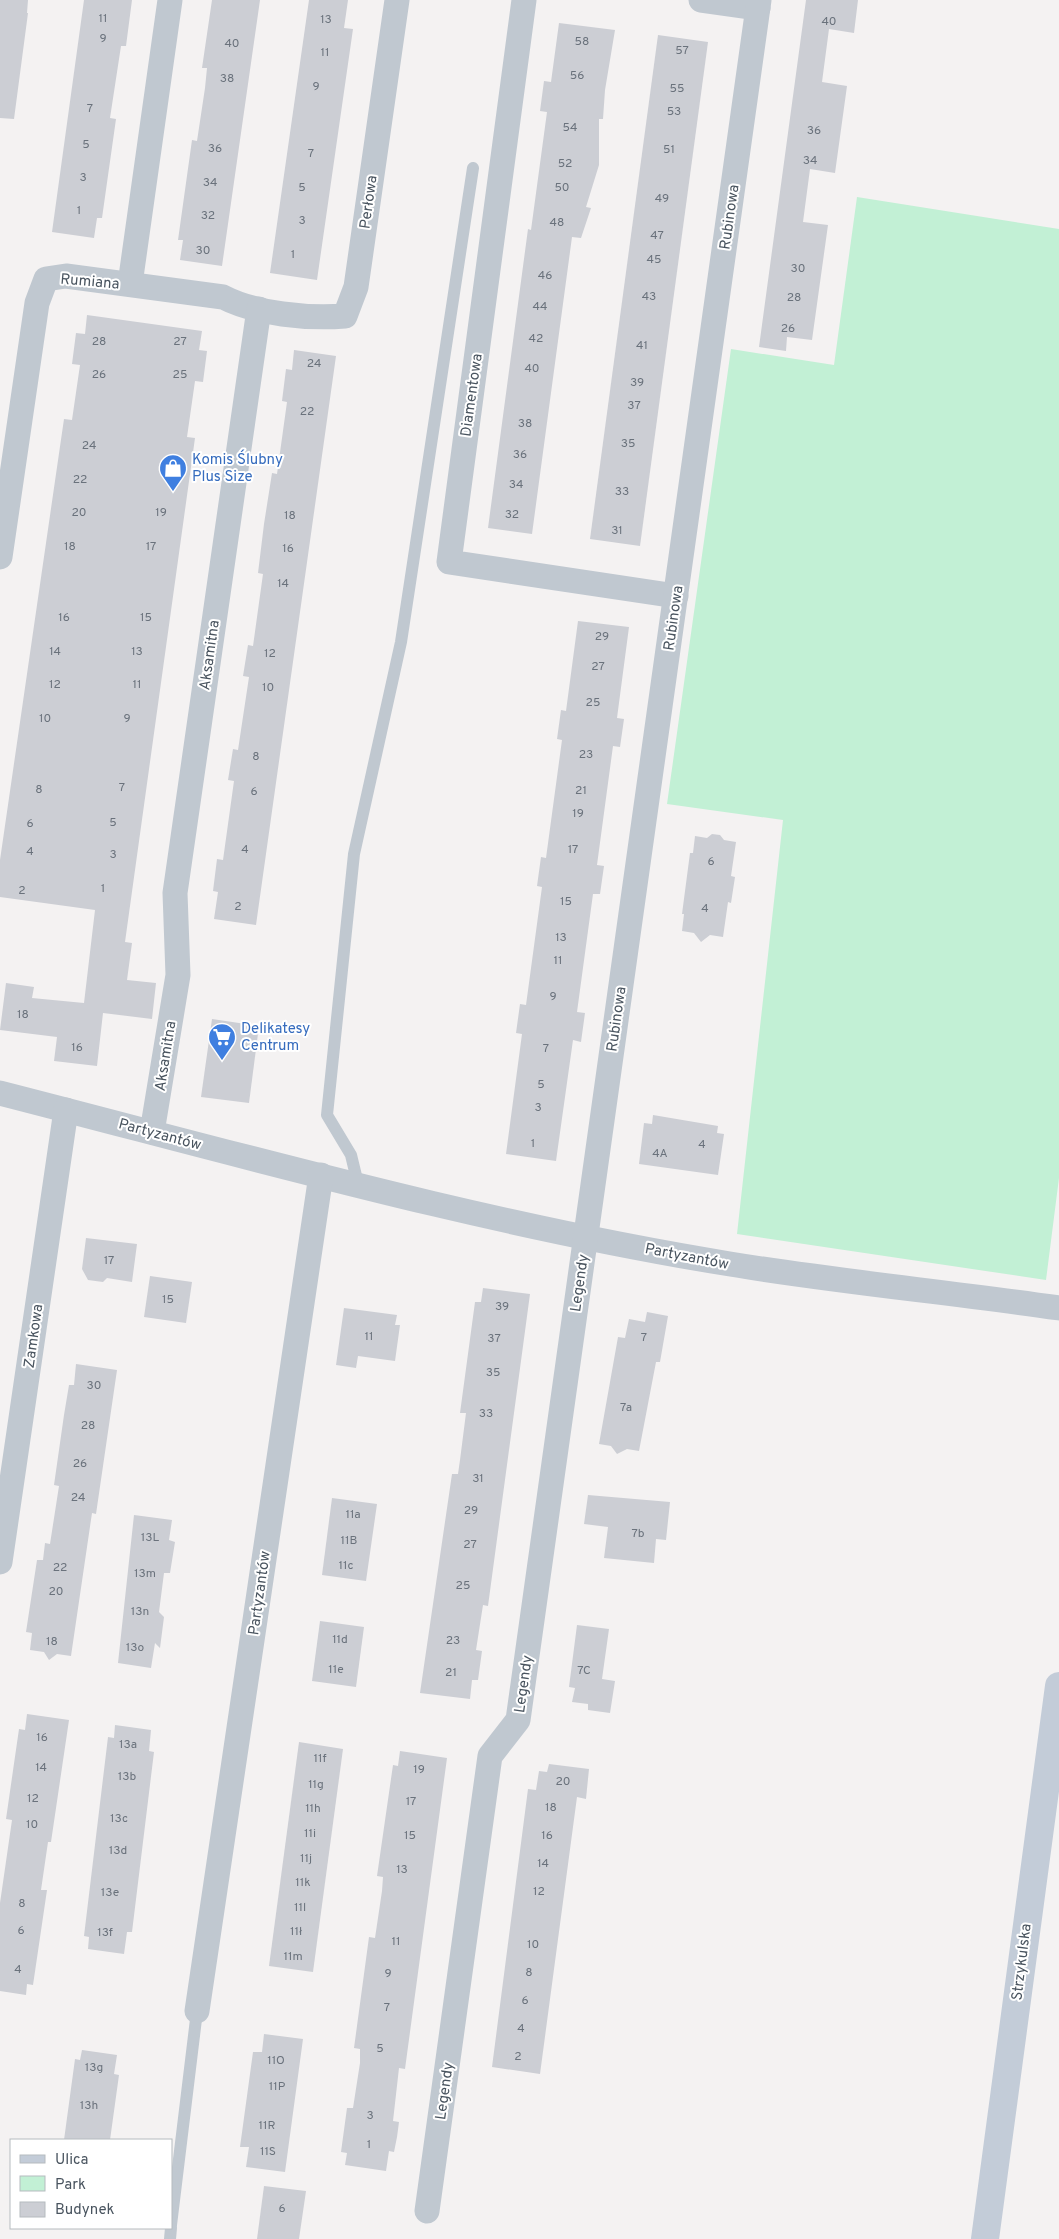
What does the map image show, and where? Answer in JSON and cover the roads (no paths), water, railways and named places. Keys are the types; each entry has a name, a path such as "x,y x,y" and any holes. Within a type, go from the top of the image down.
{"street":[{"name":"Rumiana","path":"0,557 37,303 46,279 66,276 130,284 170,0"},
{"name":"Perłowa","path":"259,309 319,318 345,316 356,288 397,0"},
{"name":"Diamentowa","path":"524,0 449,562 676,596"},
{"path":"702,0 758,4"},
{"name":"Rubinowa","path":"585,1237 758,4"},
{"path":"130,284 223,297 241,306 259,309"},
{"name":"Aksamitna","path":"152,1132 178,976 175,893 259,309"},
{"name":"Partyzantów","path":"0,1093 465,1211 585,1237 730,1264 1059,1308"},
{"name":"Zamkowa","path":"0,1562 66,1110"},
{"name":"Partyzantów","path":"197,2011 321,1175"},
{"name":"Legendy","path":"427,2211 490,1756 518,1720 585,1237"},
{"name":"Strzykulska","path":"985,2239 1051,1809 1059,1686"}],"lane":[{"path":"358,1184 351,1155 326,1115 354,854 401,642 473,168"},
{"path":"172,2218 197,2011"}],"place":[{"name":"Komis Ślubny Plus Size","path":"173,492"},
{"name":"Delikatesy Centrum","path":"222,1061"}]}
